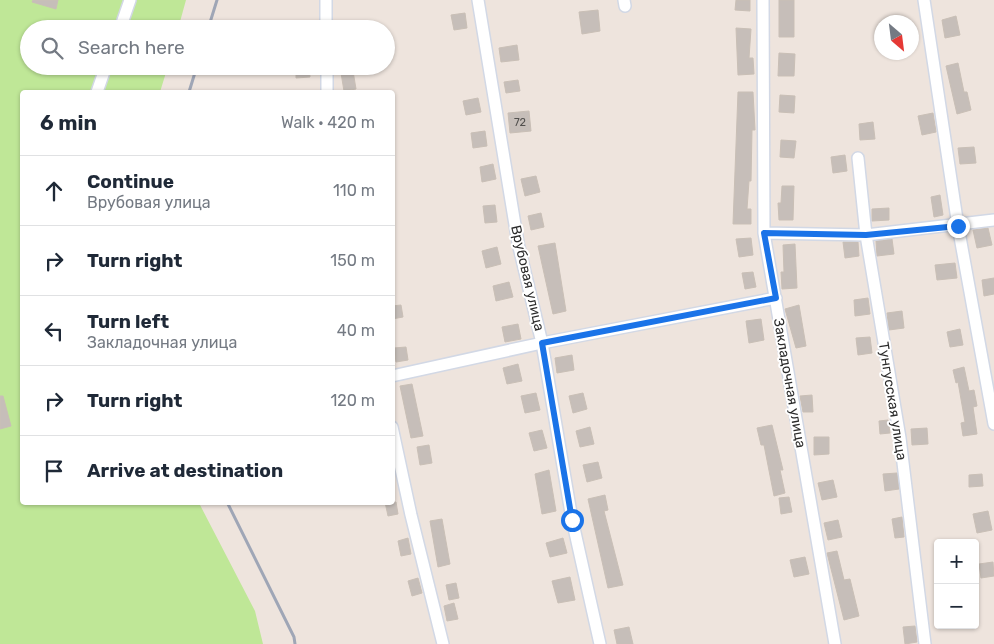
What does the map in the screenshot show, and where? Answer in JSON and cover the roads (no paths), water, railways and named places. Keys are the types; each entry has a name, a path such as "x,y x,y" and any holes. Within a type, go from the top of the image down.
{"street":[{"path":"123,20 130,0"},
{"path":"326,0 326,20"},
{"name":"Врубовая улица","path":"478,0 518,243 542,343 572,520 600,644"},
{"name":"Закладочная улица","path":"762,0 764,233 835,644"},
{"path":"924,0 958,226 994,424"},
{"path":"98,90 103,75"},
{"path":"327,75 327,90"},
{"name":"Тунгусская улица","path":"858,158 866,235 900,438 926,644"},
{"path":"764,233 866,235 958,226 994,220"},
{"path":"395,375 542,343 776,298"},
{"path":"395,441 443,644"}],"railway":[{"path":"211,20 217,0"},
{"path":"190,90 194,75"},
{"path":"228,505 294,637 295,644"}]}
